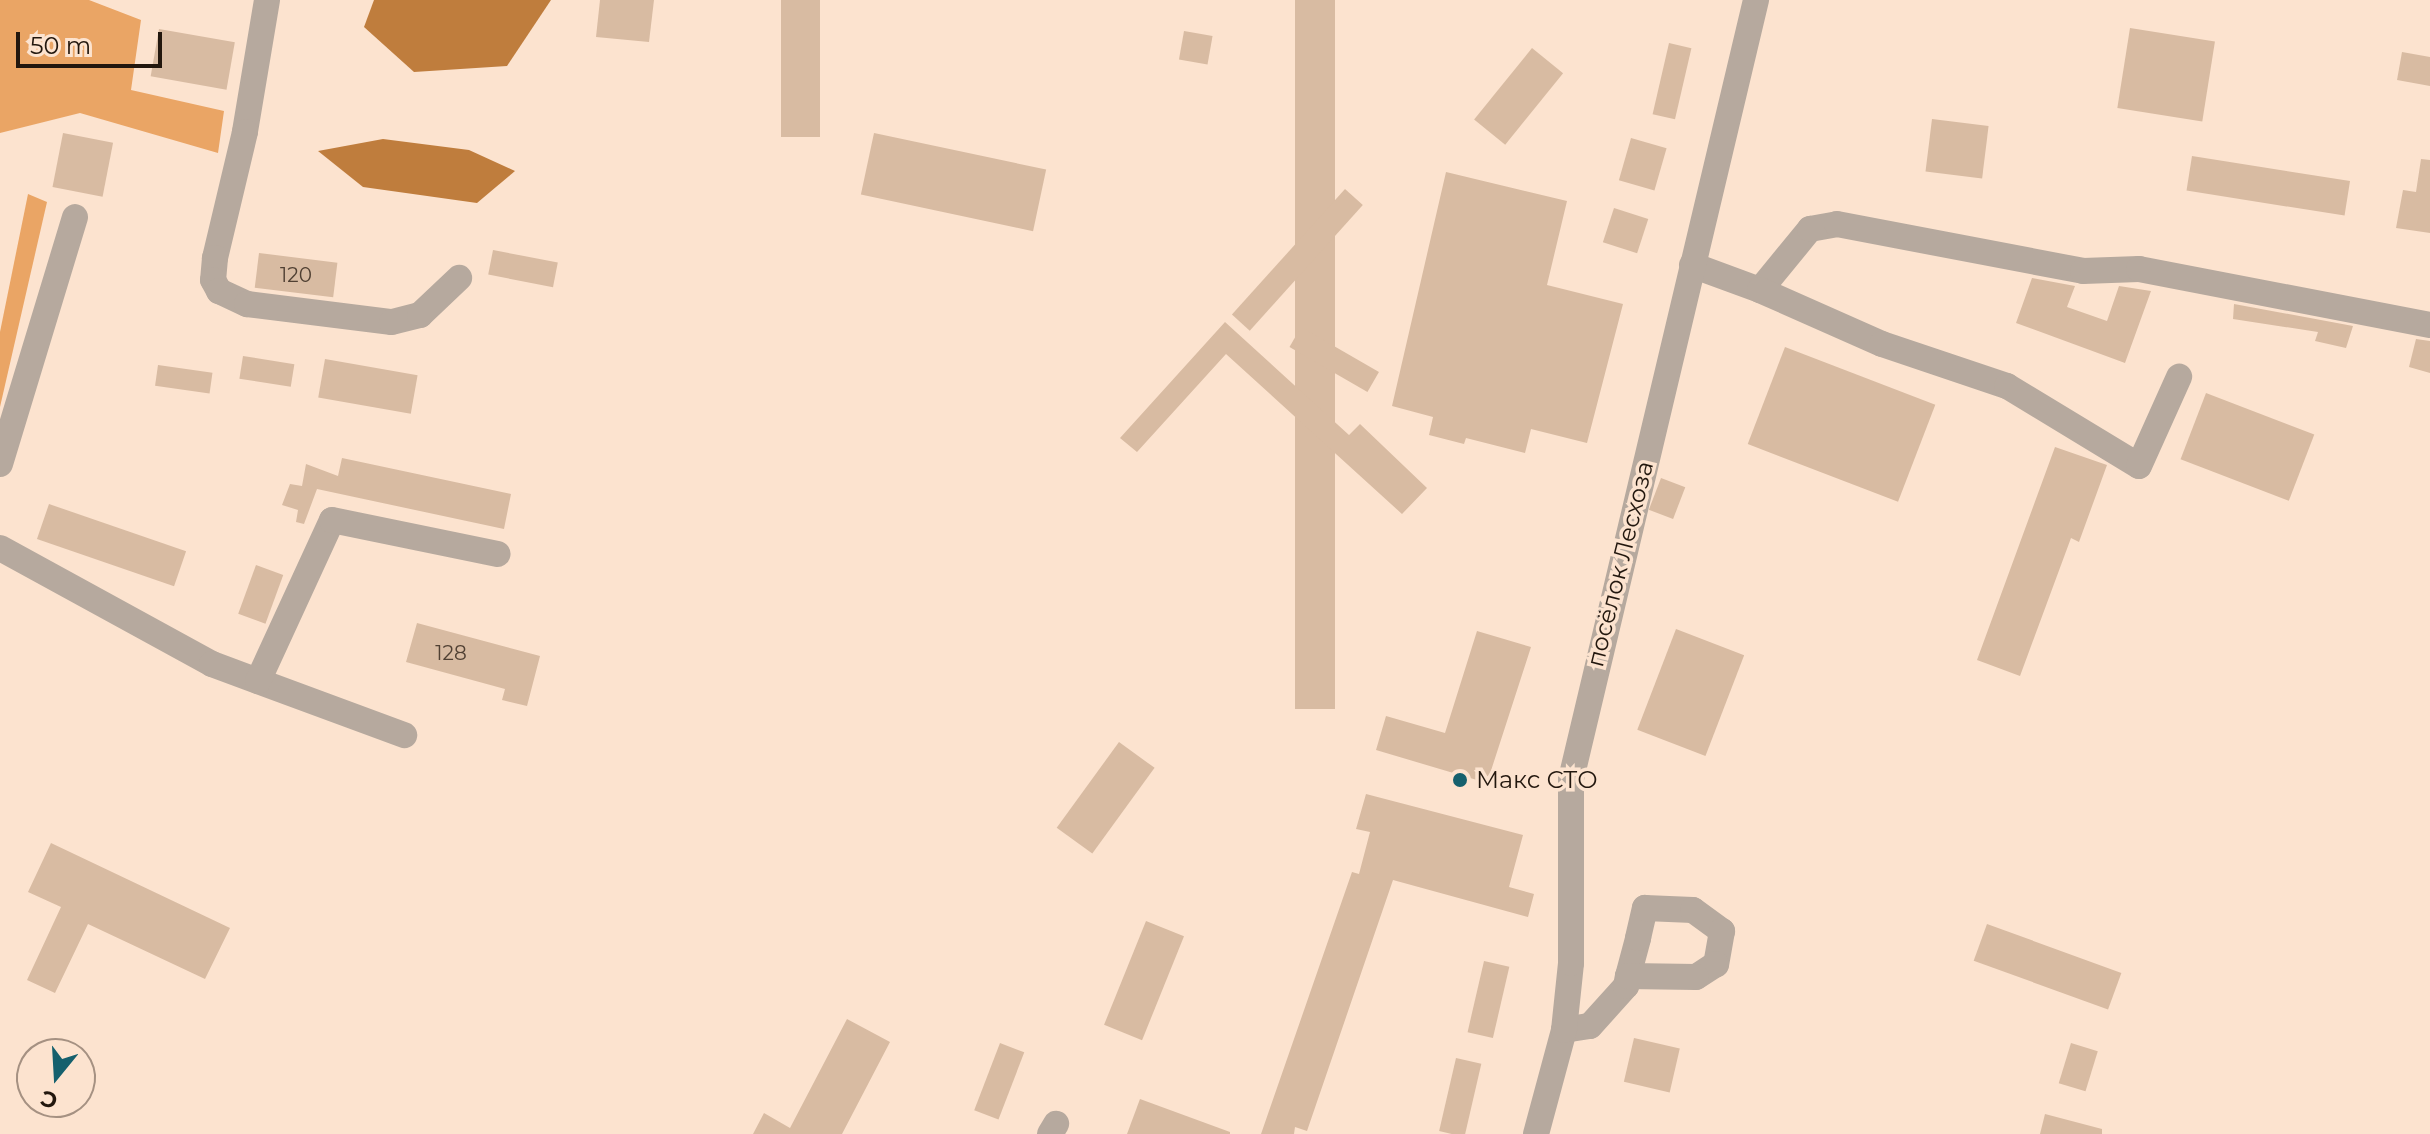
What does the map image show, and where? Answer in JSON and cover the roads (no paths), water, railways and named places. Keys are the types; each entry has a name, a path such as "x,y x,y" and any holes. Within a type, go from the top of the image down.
{"street":[{"path":"267,0 245,132 215,258 213,280 219,291 247,304 392,322 420,315 459,278"},
{"name":"посёлок Лесхоза","path":"1536,1134 1564,1030 1571,963 1571,779 1756,0"},
{"path":"0,464 75,217"},
{"path":"1760,290 1810,229 1837,224 2083,271 2139,269 2430,325"},
{"path":"1692,265 1760,290 1882,344 2007,386 2139,466 2179,377"},
{"path":"258,681 332,520 498,554"},
{"path":"0,548 212,664 404,735"},
{"path":"1564,1030 1590,1026 1626,986 1628,976"}],"place":[{"name":"Макс СТО","path":"1460,780"}]}
